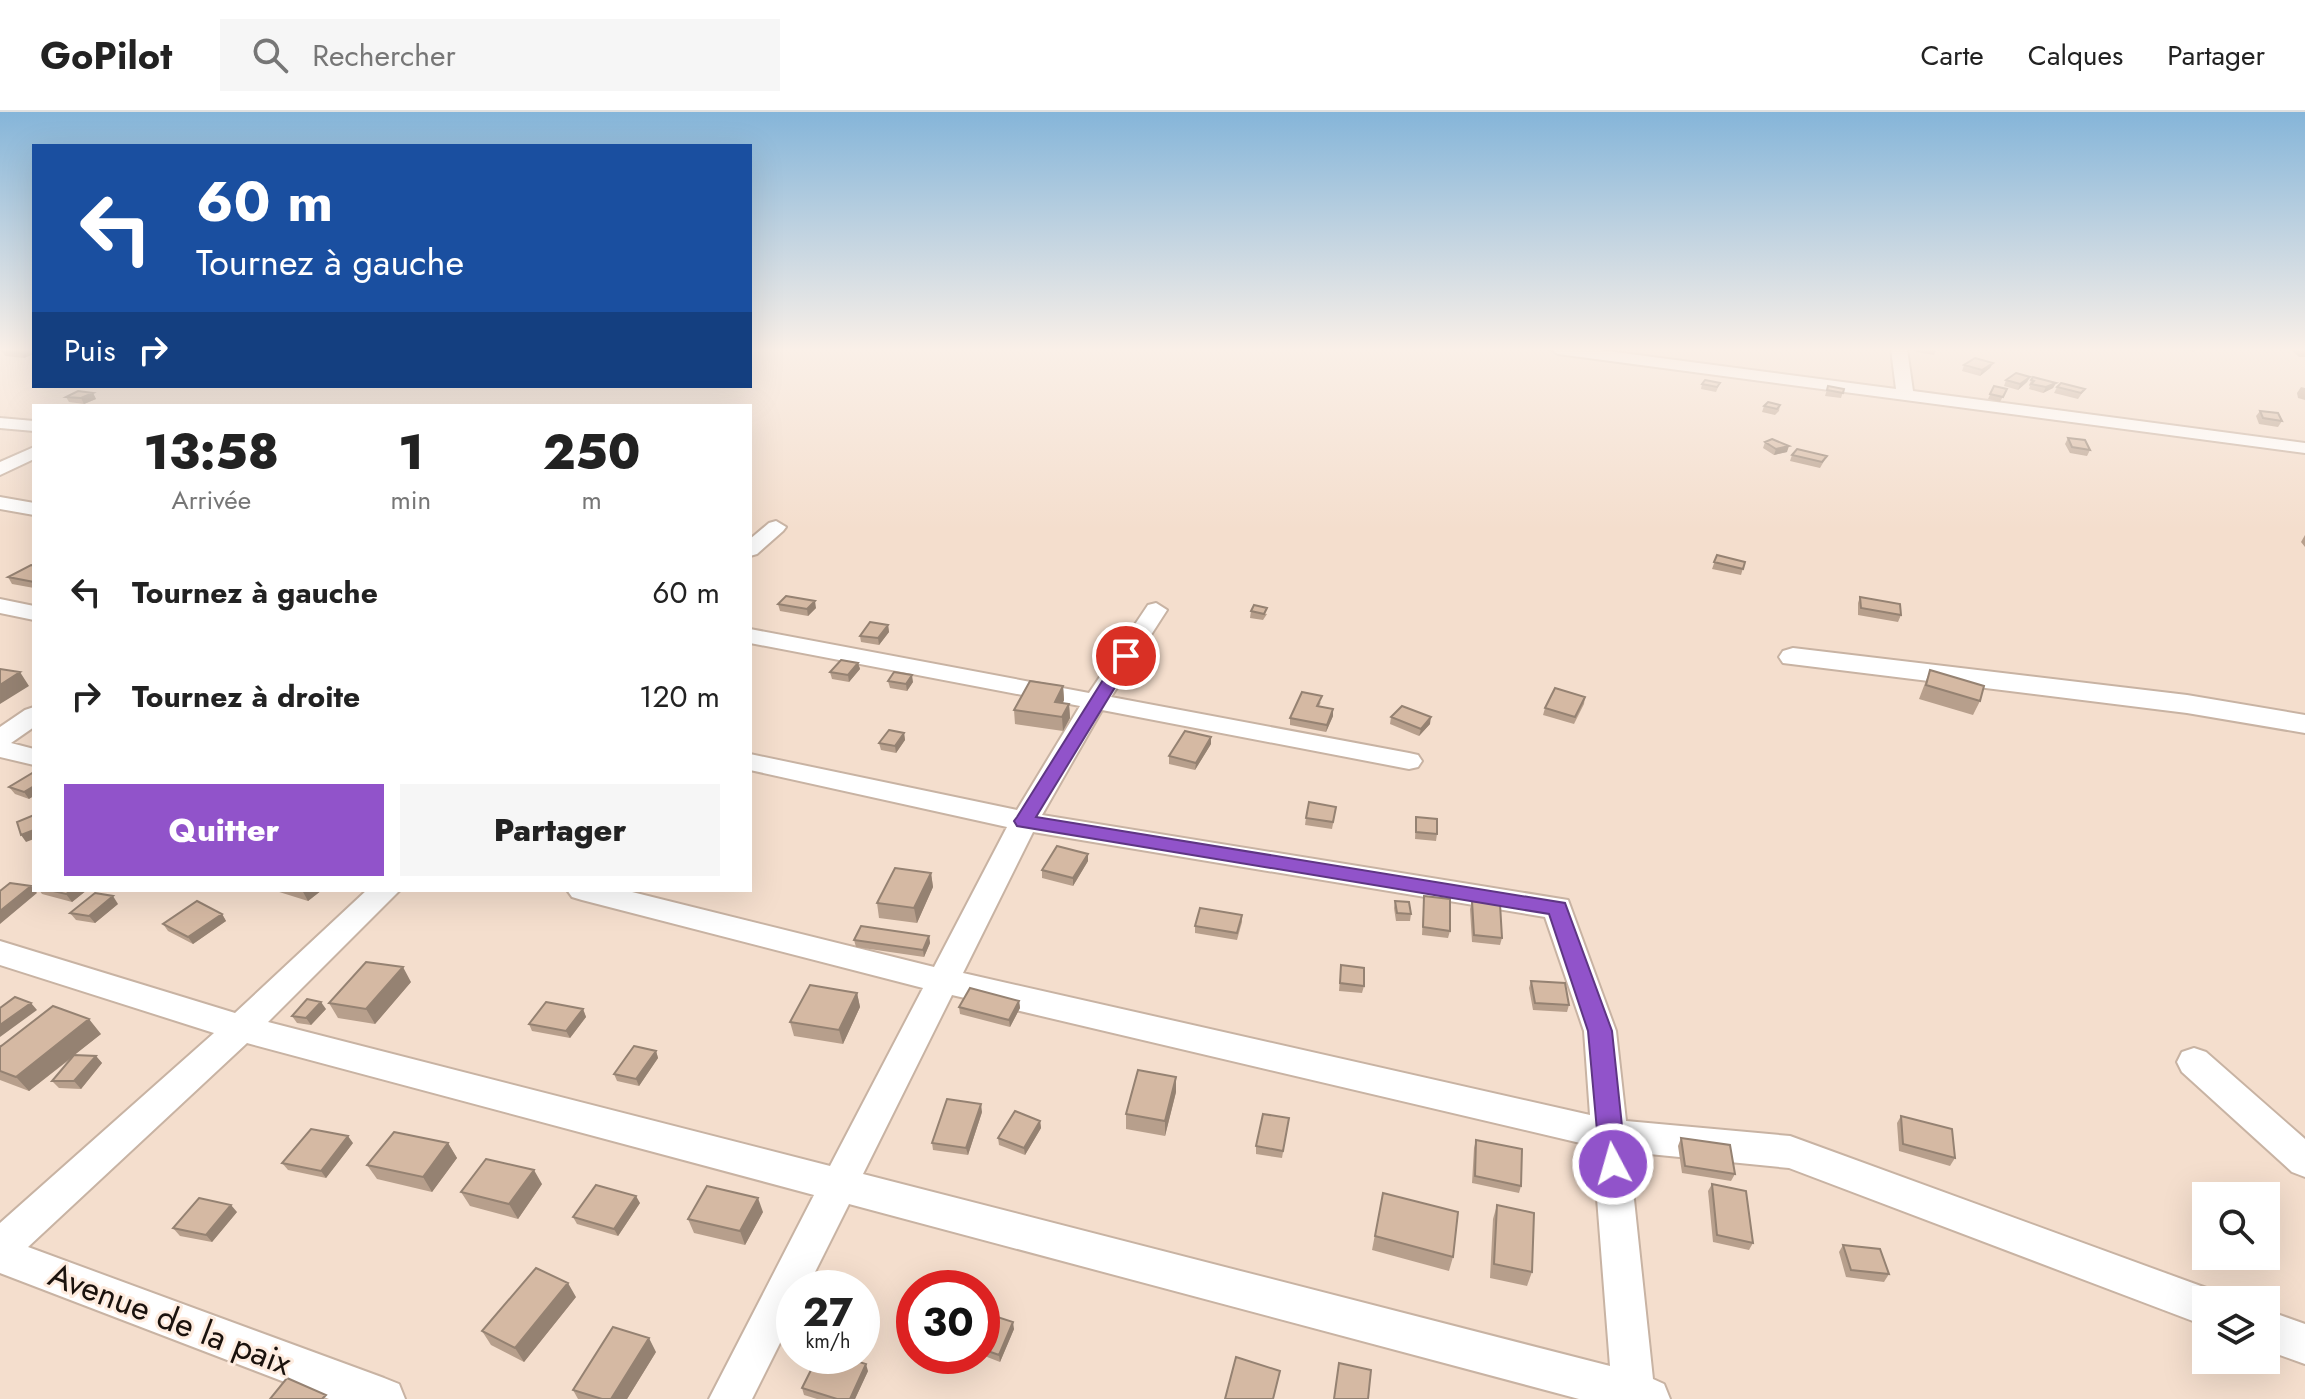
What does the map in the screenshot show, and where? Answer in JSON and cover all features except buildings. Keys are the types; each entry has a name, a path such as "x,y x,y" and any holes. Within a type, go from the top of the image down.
{"street":[{"path":"2011,409 2305,448"},
{"path":"0,423 32,426"},
{"path":"0,469 32,453"},
{"path":"0,503 32,509"},
{"path":"752,546 776,527"},
{"path":"0,606 32,613"},
{"path":"730,1399 1024,821 1095,702 1156,610"},
{"path":"752,636 1409,761"},
{"path":"1793,657 2187,704 2305,724"},
{"path":"0,739 32,716"},
{"path":"0,749 32,757"},
{"path":"0,953 241,1028 1640,1397 1600,1031 1557,908 1024,821 752,762"},
{"path":"0,1248 241,1028 383,892"},
{"path":"590,892 943,981 1610,1135 1790,1152 2192,1302"},
{"path":"2194,1062 2305,1161"},
{"name":"Avenue de la paix","path":"0,1255 384,1399"},
{"path":"2280,1335 2305,1344"}],"route":[{"path":"1126,656 1024,821 1557,908 1600,1031 1613,1164"}]}
